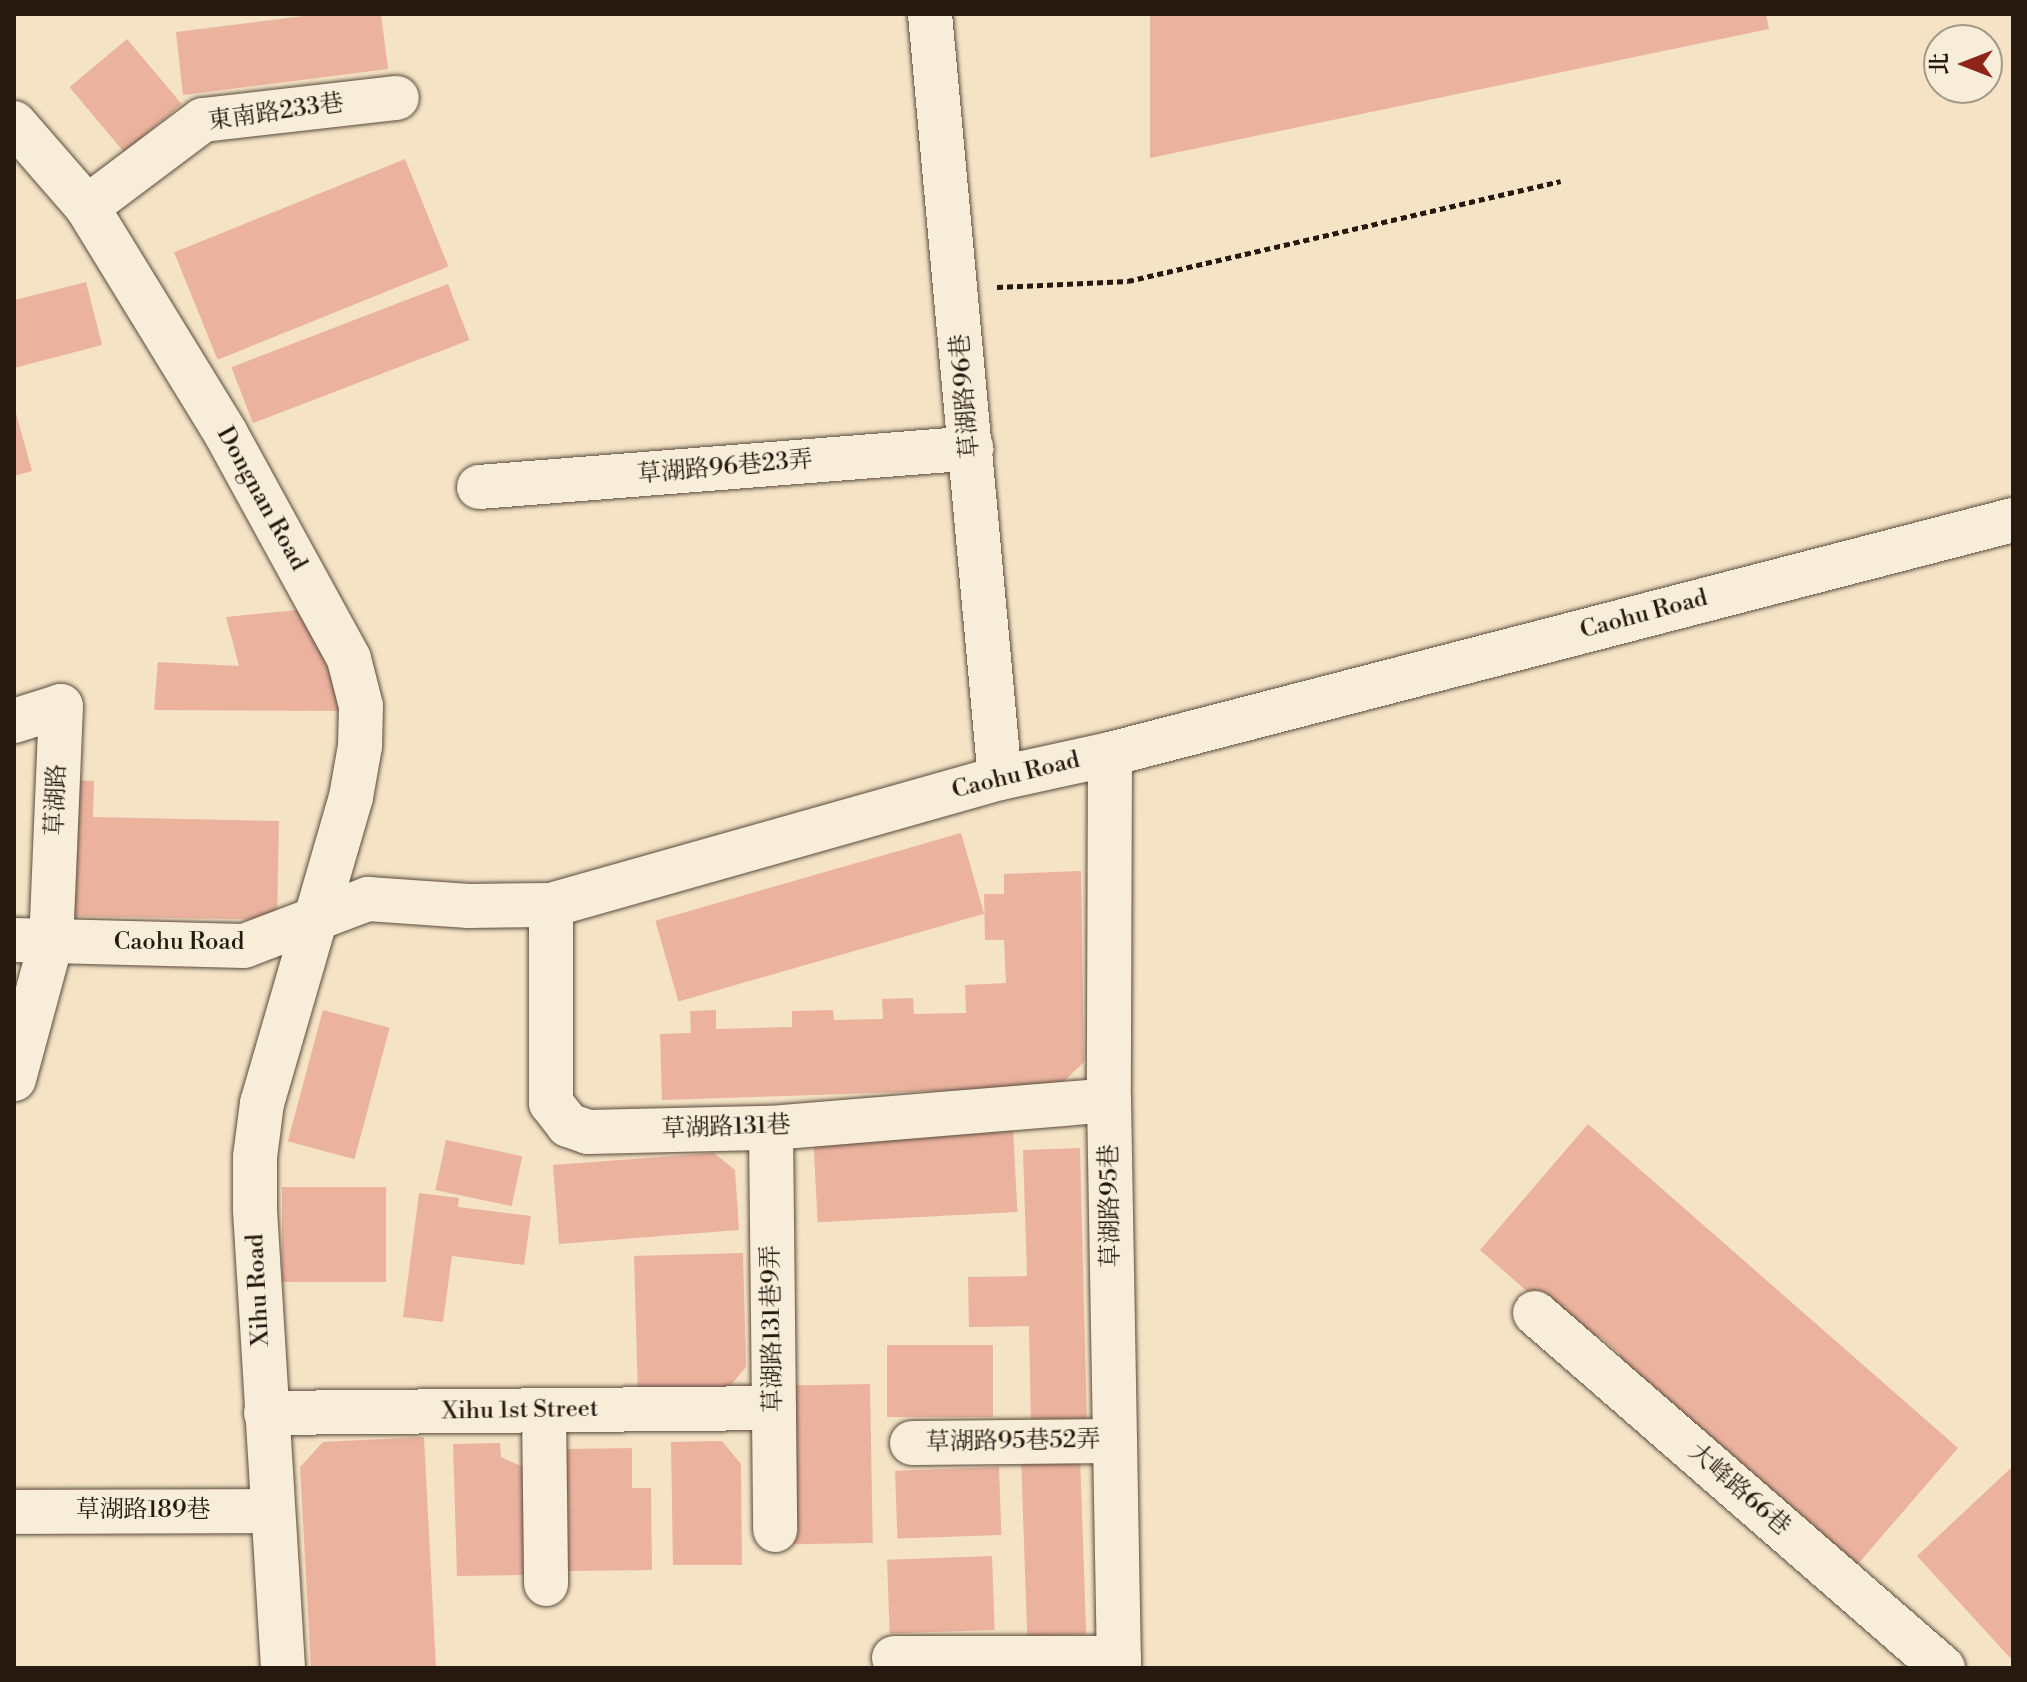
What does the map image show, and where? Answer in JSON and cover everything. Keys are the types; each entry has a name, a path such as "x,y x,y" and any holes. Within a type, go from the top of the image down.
{"street":[{"name":"草湖路96巷","path":"930,14 1000,778"},
{"name":"東南路233巷","path":"87,207 203,120 397,98"},
{"name":"Dongnan Road","path":"14,123 87,207 226,434 349,659 361,706 360,746 351,797 318,920"},
{"name":"草湖路96巷23弄","path":"479,487 971,448"},
{"name":"Caohu Road","path":"33,941 244,946 368,899 469,906 551,905 1000,778 1110,754 2013,520"},
{"name":"草湖路","path":"14,721 61,706 33,941"},
{"name":"草湖路95巷","path":"1110,754 1109,1100 1119,1663"},
{"name":"草湖路131巷","path":"551,905 551,1103 568,1125 588,1132 771,1128 1109,1100"},
{"name":"Xihu Road","path":"283,1668 266,1413 255,1157 262,1103 318,920"},
{"path":"14,1079 33,941"},
{"name":"草湖路131巷9弄","path":"771,1128 775,1530"},
{"name":"大峰路66巷","path":"1535,1313 1943,1668"},
{"name":"Xihu 1st Street","path":"266,1413 774,1408"},
{"path":"544,1411 546,1584"},
{"name":"草湖路95巷52弄","path":"912,1443 1115,1441"},
{"name":"草湖路189巷","path":"14,1512 272,1511"},
{"path":"894,1658 1119,1663"}],"path":[{"path":"955,289 1128,281 1561,181"}],"building":[{"path":"319,14 381,14 388,69 183,95 176,32"},
{"path":"1150,14 1766,14 1769,29 1150,158"},
{"path":"127,39 182,104 124,152 70,87"},
{"path":"405,159 448,267 218,360 174,252"},
{"path":"86,282 102,345 14,368 14,300"},
{"path":"448,284 470,340 253,423 231,367"},
{"path":"14,406 32,471 14,476"},
{"path":"308,609 342,711 154,710 158,662 239,666 226,617"},
{"path":"67,780 94,781 93,817 279,821 277,920 64,916"},
{"path":"961,833 984,914 678,1001 655,921"},
{"path":"1081,871 1084,1062 1058,1087 662,1100 660,1034 691,1033 690,1011 716,1010 716,1029 792,1027 792,1011 833,1010 834,1020 883,1019 882,999 913,998 914,1014 966,1013 965,985 1006,983 1004,940 985,940 984,894 1004,894 1004,874"},
{"path":"323,1010 390,1028 354,1159 288,1141"},
{"path":"1588,1124 1958,1448 1851,1572 1616,1359 1620,1354 1599,1336 1590,1347 1480,1250"},
{"path":"1013,1128 1017,1212 818,1222 813,1138"},
{"path":"446,1140 522,1156 512,1206 435,1190"},
{"path":"1080,1148 1087,1425 1031,1427 1029,1326 969,1327 968,1277 1027,1276 1023,1150"},
{"path":"714,1153 735,1170 739,1230 559,1244 553,1165"},
{"path":"282,1187 386,1187 386,1282 282,1282"},
{"path":"419,1193 459,1198 458,1207 531,1216 524,1265 452,1256 443,1322 403,1317"},
{"path":"743,1253 746,1367 723,1394 638,1396 634,1256"},
{"path":"887,1345 993,1345 993,1417 887,1417"},
{"path":"870,1384 873,1543 794,1544 791,1385"},
{"path":"424,1437 436,1668 311,1668 300,1467 323,1442"},
{"path":"722,1441 741,1464 742,1565 673,1565 671,1442"},
{"path":"500,1443 501,1457 525,1468 527,1575 457,1576 453,1444"},
{"path":"632,1448 632,1488 651,1488 652,1570 566,1571 564,1449"},
{"path":"1080,1456 1086,1634 1027,1636 1021,1458"},
{"path":"2013,1466 2013,1661 1917,1556"},
{"path":"999,1467 1001,1535 897,1539 895,1471"},
{"path":"992,1556 995,1630 890,1634 887,1560"}]}
